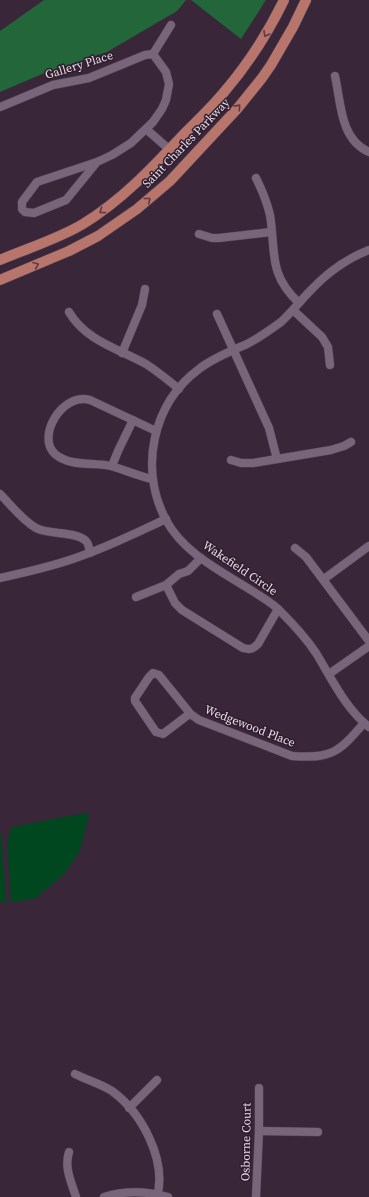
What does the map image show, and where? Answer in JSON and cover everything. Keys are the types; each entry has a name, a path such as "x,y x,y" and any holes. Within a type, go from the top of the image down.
{"main road":[{"name":"Saint Charles Parkway","path":"0,260 54,238 83,224 128,191 207,111 238,75 264,38 284,0"},
{"name":"Saint Charles Parkway","path":"0,280 69,251 98,236 138,209 170,181 254,88 271,65 306,0"}],"street":[{"path":"97,162 66,200 36,213 30,213 22,209 22,202 37,182 97,162 112,155 128,145 146,129 162,109 166,100 168,80 166,72 153,54 172,25"},
{"name":"Gallery Place","path":"0,107 52,85 89,78 145,55 153,54"},
{"path":"335,76 346,130 358,147 369,152"},
{"path":"146,129 170,150"},
{"path":"256,178 268,205 274,264 278,276 296,306 322,337 328,347 330,365"},
{"path":"199,234 212,238 219,238 271,232"},
{"name":"Wakefield Circle","path":"367,725 347,704 329,674 302,635 278,609 198,556 181,539 166,519 156,495 152,479 152,453 156,431 169,400 200,368 248,343 282,321 319,281 335,268 358,254 369,250"},
{"path":"122,353 142,305 145,289"},
{"path":"69,312 74,321 107,346 151,367 179,388"},
{"path":"217,314 269,428 277,458"},
{"path":"152,479 112,466 70,462 60,458 53,452 49,445 49,439 51,427 58,412 63,406 72,401 82,399 90,400 156,431"},
{"path":"112,466 133,420"},
{"path":"231,460 246,464 335,449 351,442"},
{"path":"0,494 35,528 48,532 80,537 88,543 90,553"},
{"path":"0,578 61,563 90,553 166,519"},
{"path":"324,579 369,546"},
{"path":"295,548 306,556 369,641"},
{"path":"136,597 166,585 180,574 183,568 198,556"},
{"path":"166,585 175,603 182,610 243,648 255,648 278,609"},
{"path":"329,674 369,646"},
{"name":"Wedgewood Place","path":"189,713 165,733 159,734 136,704 135,698 150,675 157,674 189,713 199,720 292,756 316,757 338,750 367,725"},
{"path":"75,1074 112,1091 129,1108 145,1131 154,1146 159,1171 158,1196"},
{"path":"129,1108 157,1080"},
{"name":"Osborne Court","path":"256,1197 259,1088"},
{"path":"259,1130 318,1132"},
{"path":"69,1152 67,1157 67,1171 76,1197"},
{"path":"104,1197 124,1192 137,1192 168,1197"}],"green space":[{"path":"44,0 186,0 177,11 107,52 42,74 0,92 0,31"},
{"path":"191,0 266,0 241,39"},
{"path":"86,813 89,815 80,851 64,874 36,898 11,902 7,844 11,827"},
{"path":"1,833 6,902 0,902"}]}
